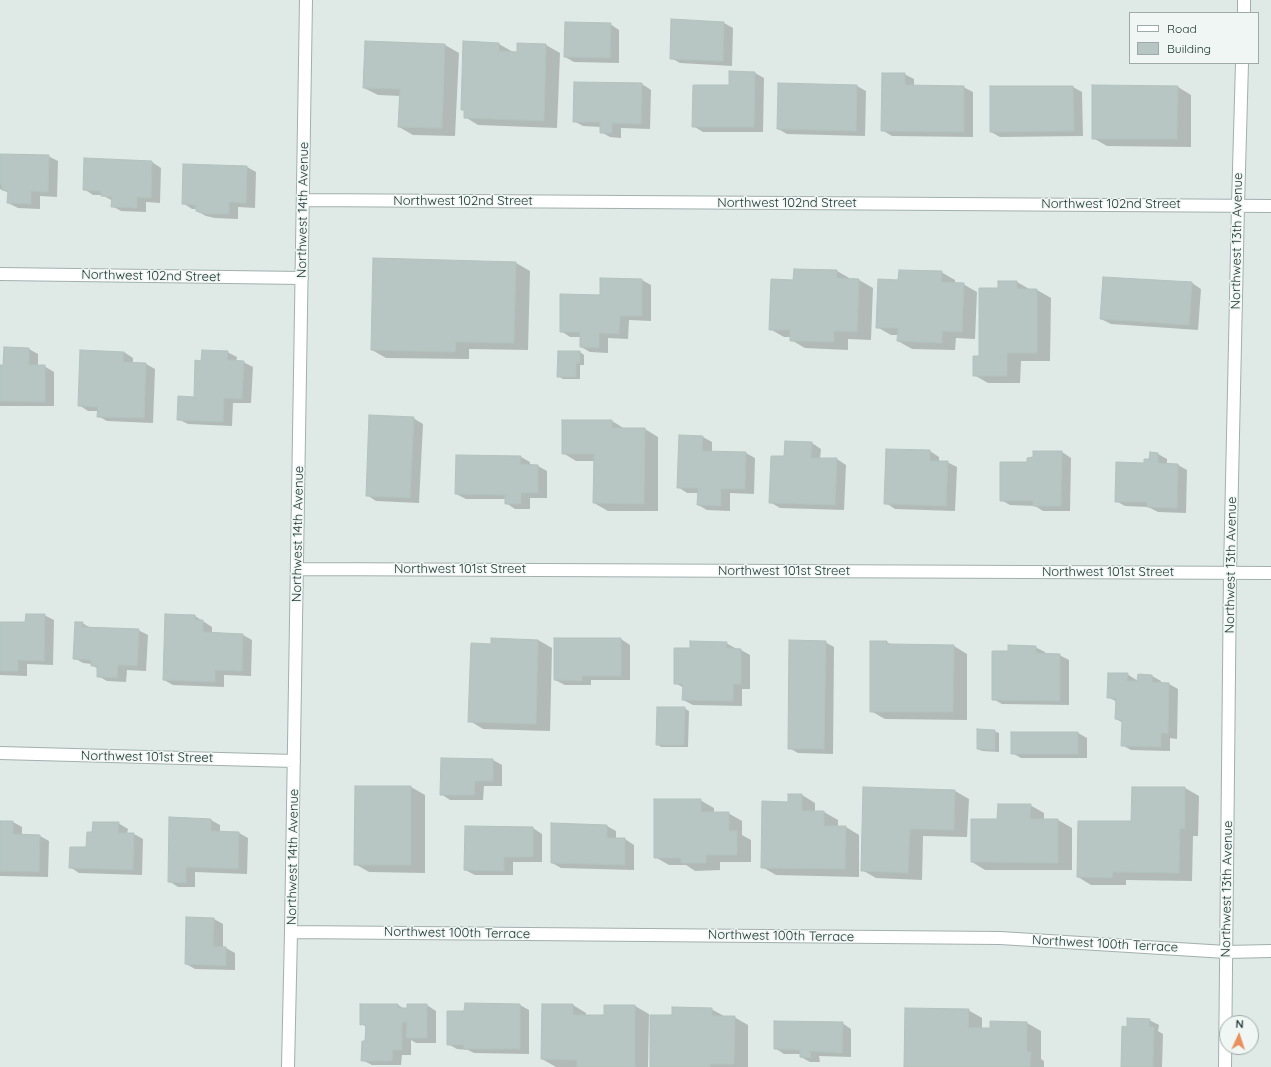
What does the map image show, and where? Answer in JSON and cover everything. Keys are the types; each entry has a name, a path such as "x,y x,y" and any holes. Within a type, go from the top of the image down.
{"street":[{"name":"Northwest 14th Avenue","path":"288,1067 292,932 306,0"},
{"path":"1244,0 1244,12"},
{"name":"Northwest 13th Avenue","path":"1225,1067 1230,573 1242,64"},
{"name":"Northwest 102nd Street","path":"303,200 1271,206"},
{"name":"Northwest 102nd Street","path":"0,274 302,278"},
{"name":"Northwest 101st Street","path":"297,569 1271,573"},
{"name":"Northwest 101st Street","path":"0,753 294,761"},
{"name":"Northwest 100th Terrace","path":"292,932 1000,938 1226,952 1271,951"}],"building":[{"path":"671,19 724,22 723,61 670,59"},
{"path":"565,22 611,23 610,58 564,57"},
{"path":"365,41 445,44 442,128 398,127 400,89 363,88"},
{"path":"463,41 499,43 499,51 517,52 517,43 546,44 544,121 464,118 464,110 461,110"},
{"path":"729,71 755,72 754,127 692,127 693,85 729,85"},
{"path":"882,73 905,73 905,85 964,86 964,132 881,131"},
{"path":"574,82 642,83 641,124 612,123 612,133 600,133 600,122 573,122"},
{"path":"778,83 857,85 856,131 777,129"},
{"path":"1092,85 1178,86 1177,139 1092,139"},
{"path":"990,86 1073,86 1074,131 990,132"},
{"path":"0,154 49,155 48,192 31,191 31,204 7,203 8,191 2,190 2,185 0,185"},
{"path":"84,158 152,161 151,198 137,197 137,208 111,207 112,197 101,196 101,191 83,190"},
{"path":"183,164 247,166 246,203 229,202 229,214 205,214 196,211 196,205 182,204"},
{"path":"373,258 516,262 514,343 456,342 455,352 371,350"},
{"path":"794,269 837,270 837,278 859,279 857,332 834,331 834,342 790,341 790,330 769,330 771,279 793,280"},
{"path":"899,270 942,271 941,282 964,283 962,332 942,331 942,343 897,341 898,328 876,328 878,279 898,280"},
{"path":"1103,277 1192,282 1189,325 1100,319"},
{"path":"600,278 642,279 642,316 620,316 619,334 599,333 599,348 580,347 580,332 560,332 560,294 600,295"},
{"path":"998,281 1017,281 1017,289 1037,289 1037,353 1007,353 1007,376 973,376 973,356 979,356 979,288 998,288"},
{"path":"4,347 29,348 29,365 45,365 45,402 0,401 0,365 3,365"},
{"path":"80,350 124,352 123,362 146,363 144,418 97,417 98,407 78,406"},
{"path":"202,350 228,351 227,360 244,361 242,399 224,398 223,422 177,420 178,396 194,397 195,360 201,361"},
{"path":"558,351 580,351 580,363 576,363 576,377 557,377"},
{"path":"369,415 414,417 410,498 366,496"},
{"path":"562,420 612,420 612,428 645,428 644,504 593,503 594,454 562,454"},
{"path":"679,435 703,436 702,451 746,452 745,489 721,489 721,506 697,505 698,488 677,488"},
{"path":"785,441 812,442 811,458 837,458 835,505 769,503 771,456 784,456"},
{"path":"886,449 930,450 930,461 948,461 946,506 884,504"},
{"path":"1033,451 1062,451 1061,506 1033,506 1033,501 1000,501 1000,462 1027,462 1027,458 1033,457"},
{"path":"1150,452 1158,453 1158,463 1178,464 1177,508 1147,507 1147,502 1115,502 1116,462 1144,463 1144,459 1149,459"},
{"path":"456,455 521,456 520,464 538,465 538,493 521,493 521,504 505,504 505,495 455,494"},
{"path":"26,614 45,614 44,661 18,660 18,671 0,671 0,622 25,622"},
{"path":"165,614 195,615 195,620 203,620 203,632 243,634 242,671 215,670 215,682 163,680"},
{"path":"75,622 83,622 82,627 139,629 137,666 118,665 117,678 97,677 97,666 91,666 91,660 73,659"},
{"path":"491,638 538,640 536,724 468,722 471,643 491,644"},
{"path":"554,638 621,638 621,676 582,676 582,681 554,680"},
{"path":"789,640 826,641 824,749 788,749"},
{"path":"690,641 727,642 726,648 741,649 741,684 733,684 733,701 682,700 683,684 674,684 674,648 690,648"},
{"path":"870,641 887,641 887,644 954,645 953,712 870,712"},
{"path":"1008,645 1036,646 1036,653 1060,654 1060,701 992,700 992,651 1008,651"},
{"path":"1108,673 1128,673 1127,681 1137,681 1138,674 1152,675 1152,682 1169,683 1168,734 1161,733 1161,747 1121,746 1122,720 1115,719 1116,698 1107,698"},
{"path":"657,707 685,707 684,745 656,745"},
{"path":"977,729 995,730 995,750 977,749"},
{"path":"1011,732 1078,732 1078,754 1011,754"},
{"path":"441,758 493,759 493,781 475,781 474,795 440,795"},
{"path":"355,786 411,786 411,865 354,865"},
{"path":"863,787 955,790 954,830 910,829 908,873 861,871"},
{"path":"1132,787 1185,787 1185,829 1180,828 1179,873 1113,872 1112,878 1077,877 1078,821 1131,821"},
{"path":"788,794 802,794 802,811 824,811 824,826 846,826 845,869 761,868 762,801 788,802"},
{"path":"654,799 701,799 701,812 729,812 729,831 737,831 737,855 706,855 706,863 681,863 681,858 654,858"},
{"path":"998,804 1031,804 1030,819 1058,819 1058,863 971,862 971,819 997,819"},
{"path":"169,817 211,819 211,831 239,832 238,869 186,867 186,883 168,882"},
{"path":"0,821 13,821 13,834 40,835 39,872 0,871"},
{"path":"93,822 119,822 118,833 134,833 133,870 69,868 70,847 86,847 87,832 92,832"},
{"path":"551,823 607,825 607,838 625,838 625,865 551,863"},
{"path":"465,826 533,827 533,857 504,857 504,871 464,870"},
{"path":"186,917 214,918 213,946 226,947 226,966 185,964"},
{"path":"465,1003 520,1004 520,1049 464,1049 464,1045 447,1045 447,1011 464,1011"},
{"path":"360,1004 398,1004 398,1008 407,1008 407,1004 427,1004 427,1038 406,1038 407,1022 402,1022 402,1050 393,1050 392,1061 361,1061 362,1041 365,1041 366,1024 360,1025"},
{"path":"542,1004 573,1004 573,1015 604,1015 604,1005 635,1005 635,1067 577,1067 577,1060 541,1059"},
{"path":"672,1007 712,1008 712,1016 735,1016 734,1064 710,1064 710,1067 650,1067 650,1015 672,1015"},
{"path":"905,1008 969,1009 968,1028 990,1028 990,1021 1027,1022 1027,1052 1031,1052 1030,1067 904,1067"},
{"path":"1127,1018 1150,1019 1149,1027 1154,1027 1153,1067 1121,1067 1122,1026 1127,1027"},
{"path":"774,1021 843,1022 842,1053 810,1051 811,1058 800,1057 800,1050 774,1049"}]}
